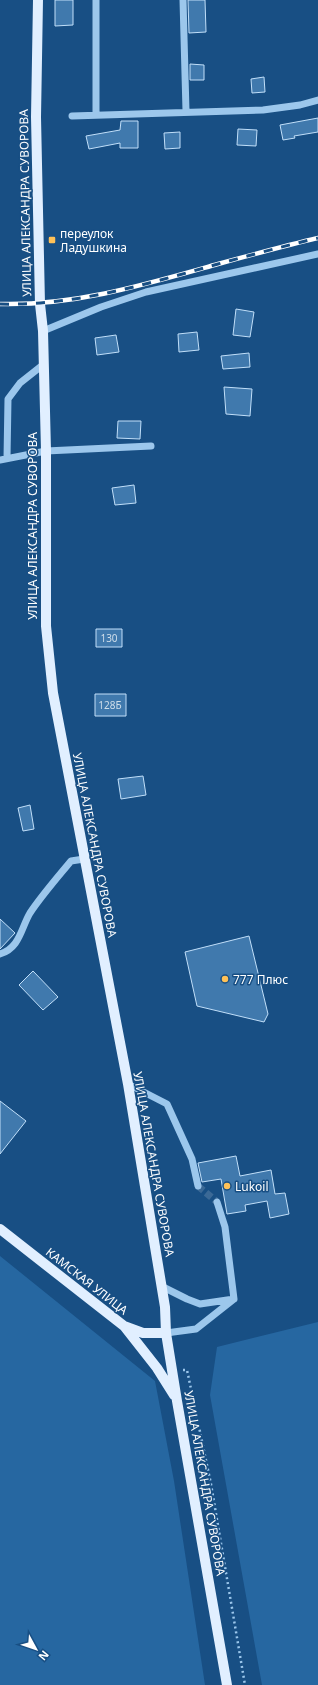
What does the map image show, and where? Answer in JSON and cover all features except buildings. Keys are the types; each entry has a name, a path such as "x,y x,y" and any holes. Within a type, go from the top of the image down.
{"main road":[{"name":"УЛИЦА АЛЕКСАНДРА СУВОРОВА","path":"38,0 36,125 40,304 43,331 46,451 46,626 54,693 84,859 128,1084 161,1286 172,1372 227,1685"},
{"name":"КАМСКАЯ УЛИЦА","path":"0,1229 124,1326 143,1333 166,1333"},
{"path":"124,1326 157,1368 177,1401"}],"street":[{"path":"96,0 96,115"},
{"path":"183,0 186,111"},
{"path":"72,116 186,111 263,110 300,105 318,100"},
{"path":"43,331 101,307 146,292 318,254"},
{"path":"44,364 20,383 8,400 4,459 46,451 151,446"},
{"path":"0,954 12,947 20,938 30,914 71,861 84,859"},
{"path":"128,1084 167,1104 192,1159 198,1186"},
{"path":"217,1202 225,1227 234,1299"},
{"path":"161,1286 200,1304 234,1299"},
{"path":"166,1333 196,1329 234,1299"}],"path":[{"path":"172,1372 187,1370 211,1484 245,1685"}],"shaded area":[{"path":"0,1256 155,1381 174,1481 205,1685 0,1685"},
{"path":"318,1322 318,1685 262,1685 210,1395 217,1347"}],"tunnel":[{"path":"198,1186 217,1202"}],"railway":[{"path":"0,304 28,304 56,301 110,292 165,279 318,238"}],"place":[{"name":"переулок Ладушкина","path":"52,240"},
{"name":"777 Плюс","path":"225,979"},
{"name":"Lukoil","path":"227,1186"}]}
